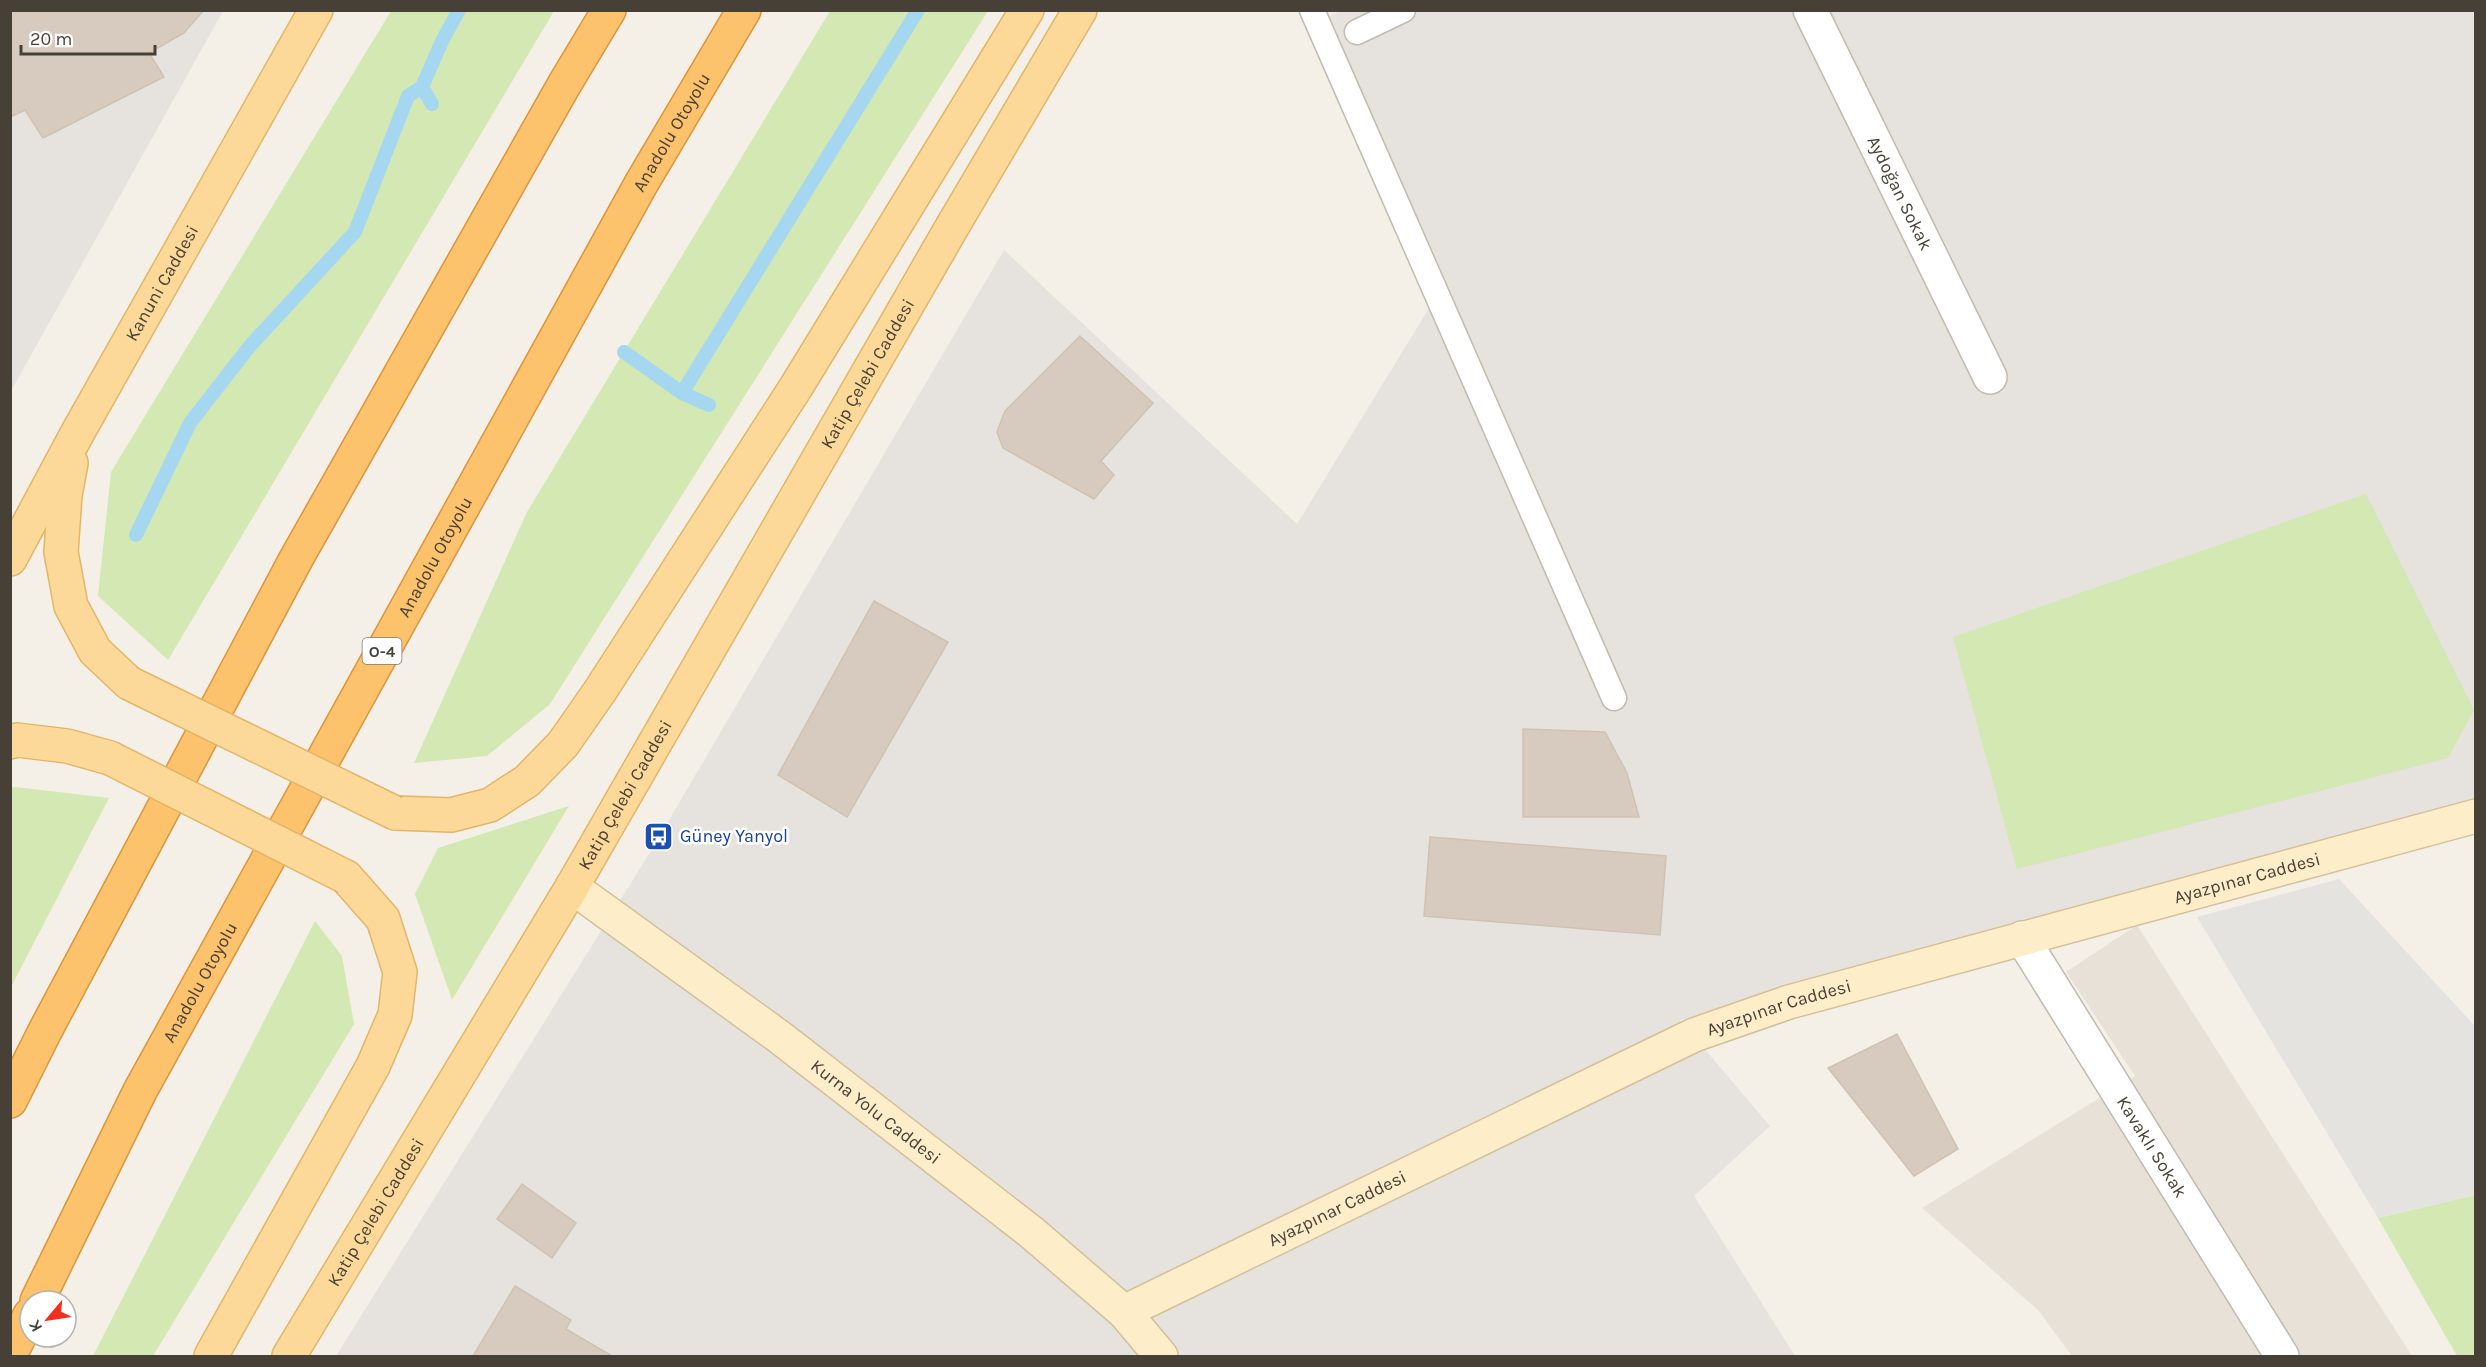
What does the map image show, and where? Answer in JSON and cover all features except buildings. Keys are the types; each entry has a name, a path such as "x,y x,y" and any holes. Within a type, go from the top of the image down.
{"highway":[{"path":"10,1101 296,559 564,85 609,10"},
{"name":"Anadolu Otoyolu","path":"43,1289 140,1091 635,194 744,10"},
{"path":"10,1355 18,1339"}],"main road":[{"name":"Kanuni Caddesi","path":"10,559 78,432 316,10"},
{"path":"78,432 65,495 61,552 71,606 95,651 129,683 394,813 451,815 490,805 527,782 564,744 600,691 796,387 1027,10"},
{"path":"952,227 1053,10"},
{"path":"952,227 1080,10"},
{"name":"Katip Çelebi Caddesi","path":"289,1356 572,887 952,227"},
{"path":"10,742 17,740 67,746 110,758 346,877 383,919 400,972 395,1016 373,1066 211,1356"}],"street":[{"name":"Aydoğan Sokak","path":"1810,10 1990,377"},
{"name":"Ayazpınar Caddesi","path":"1124,1312 1694,1035 1779,1005 2475,816"},
{"name":"Kurna Yolu Caddesi","path":"572,887 788,1043 1031,1232 1124,1312 1161,1356"},
{"name":"Kavaklı Sokak","path":"2022,938 2282,1356"}],"lane":[{"path":"1312,10 1614,698"},
{"path":"1357,32 1403,10"}],"shaded area":[{"path":"1343,10 2475,11 2475,798 1680,1020 1770,1126 1694,1196 1795,1356 336,1356 649,854 1004,250 1297,524 1434,300 1307,26"},
{"path":"11,11 223,11 11,391"},
{"path":"2339,879 2475,1026 2475,1195 2378,1218 2197,917"},
{"path":"2137,925 2412,1356 2072,1356 2039,1311 1922,1208 2135,1076 2066,972"}],"green space":[{"path":"391,11 554,11 168,660 98,596 111,472"},
{"path":"830,11 988,11 550,704 487,756 414,763 527,512"},
{"path":"2366,494 2474,710 2448,758 2017,869 1953,637"},
{"path":"10,788 109,798 11,987"},
{"path":"569,806 452,1000 415,894 438,848"},
{"path":"315,921 342,956 354,1024 153,1356 93,1356"},
{"path":"2475,1195 2475,1356 2457,1356 2378,1218"}],"waterway":[{"path":"136,535 190,423 249,347 355,232 408,96 422,87 442,41 459,10"},
{"path":"682,393 918,10"},
{"path":"422,87 432,104"},
{"path":"624,352 682,393 709,405"}],"place":[{"name":"Güney Yanyol","path":"659,836"}]}
